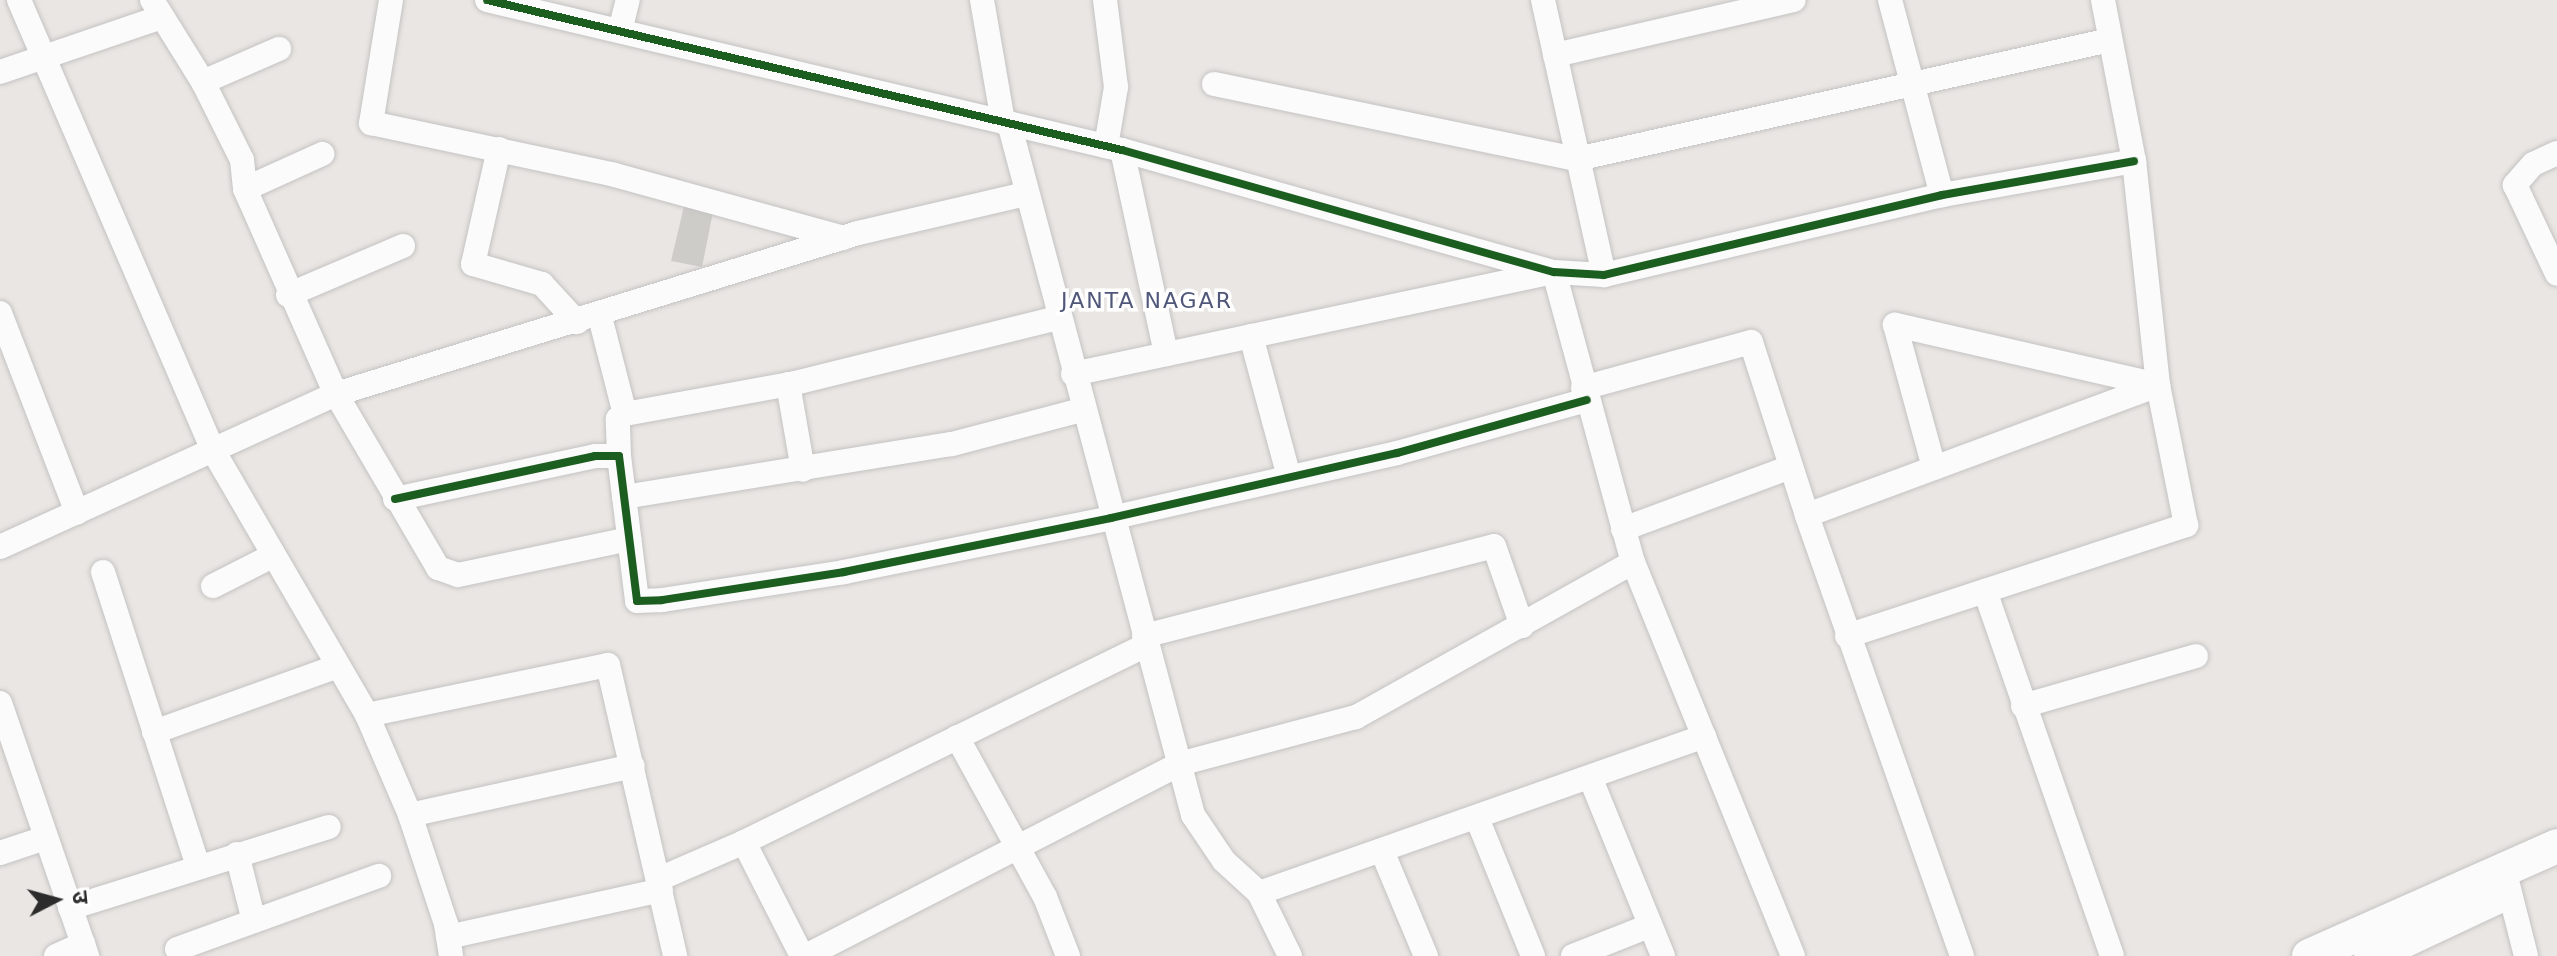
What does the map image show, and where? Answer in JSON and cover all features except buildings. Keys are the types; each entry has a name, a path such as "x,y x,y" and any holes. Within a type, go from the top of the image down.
{"street":[{"path":"19,0 214,452 367,715 410,815 450,946 660,884 1145,640 1494,546 1522,626"},
{"path":"391,0 371,123 615,175 843,238"},
{"path":"487,0 521,4 620,31 1114,148 1554,272 1604,275 1942,195 2134,161"},
{"path":"620,31 628,0"},
{"path":"982,0 1006,122 1193,815 1224,861 1259,893 1290,956"},
{"path":"1105,0 1116,87 1114,148 1166,354"},
{"path":"1543,0 1604,275"},
{"path":"1555,55 1794,0"},
{"path":"1890,0 1915,81 1942,195"},
{"path":"1847,636 2186,525 2158,385 2134,161 2103,0"},
{"path":"0,72 44,57 155,9 203,82 242,160 245,189 288,295 336,394 431,559 450,575 629,539"},
{"path":"1214,84 1577,159 1861,98 1915,81 2110,40"},
{"path":"203,82 279,49"},
{"path":"499,149 473,264 542,284 593,316 625,414"},
{"path":"2553,258 2515,185 2533,164 2557,153"},
{"path":"245,189 322,154"},
{"path":"0,547 336,394 843,238 1026,194"},
{"path":"288,295 403,246"},
{"path":"1073,374 1554,272"},
{"path":"1554,272 1633,562 1793,956"},
{"path":"0,313 77,513"},
{"path":"1057,318 788,384 625,414 618,419 619,456 637,601 662,600 844,572 1111,518 1289,477 1585,394 1751,342 1847,636 1962,956"},
{"path":"1934,468 1895,325 2158,385"},
{"path":"1251,336 1289,477"},
{"path":"788,384 803,470"},
{"path":"1807,515 2158,385"},
{"path":"624,497 952,444 1082,410"},
{"path":"395,499 595,456 619,456"},
{"path":"1623,529 1791,467"},
{"path":"213,586 274,555"},
{"path":"744,842 804,956 1179,764 1356,717 1633,562"},
{"path":"103,572 198,866"},
{"path":"1985,591 2112,956"},
{"path":"2023,706 2196,656"},
{"path":"367,715 608,665 675,956"},
{"path":"154,732 338,666"},
{"path":"2,717 85,950 56,956"},
{"path":"1259,893 1704,736"},
{"path":"957,737 1015,849 1045,897 1068,956"},
{"path":"410,815 633,766"},
{"path":"1590,777 1663,956"},
{"path":"1477,818 1533,956"},
{"path":"70,908 329,827"},
{"path":"0,853 45,838"},
{"path":"2371,956 2507,880 2557,846"},
{"path":"1382,851 1426,956"},
{"path":"237,854 254,921"},
{"path":"2309,956 2507,880 2557,870"},
{"path":"177,949 379,876"},
{"path":"2507,880 2526,956"},
{"path":"1573,956 1649,926"}],"cycle path":[{"path":"487,0 1122,150 1554,272 1604,275 1942,195 2134,161"},
{"path":"395,499 595,456 619,456 637,601 662,600 844,572 1111,518 1397,453 1587,400"}],"district":[{"name":"JANTA NAGAR","path":"1147,301"}]}
